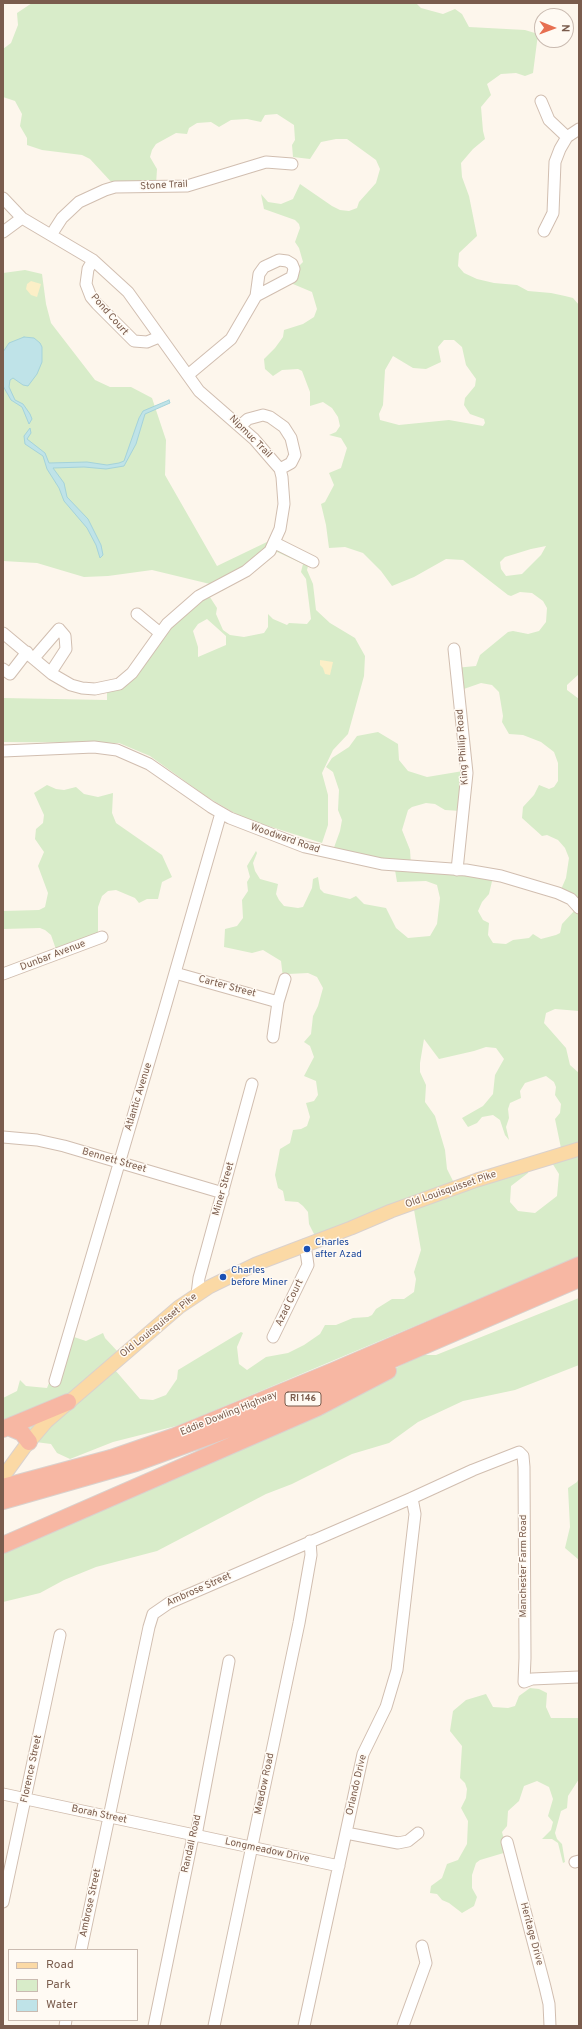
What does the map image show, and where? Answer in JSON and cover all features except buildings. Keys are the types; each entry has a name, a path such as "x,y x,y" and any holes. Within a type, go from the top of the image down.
{"highway":[{"name":"Eddie Dowling Highway","path":"3,1487 137,1449 239,1411 579,1265"},
{"name":"Eddie Dowling Highway","path":"3,1501 136,1463 243,1424 579,1279"},
{"path":"3,1545 317,1408 437,1347 492,1316"},
{"path":"5,1428 68,1402"},
{"path":"5,1428 22,1433 29,1442"}],"main road":[{"name":"Old Louisquisset Pike","path":"3,1477 47,1421 179,1307 197,1294 256,1264 455,1187 579,1149"}],"street":[{"path":"541,101 549,120 567,137"},
{"path":"544,231 553,213 556,162 560,148 567,137 579,129"},
{"name":"Stone Trail","path":"51,234 62,218 79,202 114,187 187,186 266,162 292,164"},
{"name":"Nipmuc Trail","path":"3,198 22,218 93,260 128,292 159,337 212,404 240,426 263,448 280,469"},
{"path":"3,232 22,218"},
{"name":"Pond Court","path":"93,260 86,277 86,284 91,297 96,304 134,341 147,342 159,337"},
{"path":"188,375 231,339 256,296"},
{"path":"3,633 64,682 82,688 95,689 120,684 132,673 167,624 199,596 233,579 256,564 270,551 275,543 283,517 284,504 280,469 291,463 295,455 291,438 284,427 270,417 263,415 248,419 240,426"},
{"path":"275,543 313,562"},
{"path":"137,614 160,633"},
{"path":"3,669 10,674 59,629 65,636 66,649 51,672"},
{"name":"King Phillip Road","path":"454,649 467,778 457,870"},
{"name":"Woodward Road","path":"3,751 94,747 117,750 149,764 220,813 259,830 327,853 382,864 457,870 501,876 571,899 579,908"},
{"name":"Atlantic Avenue","path":"55,1381 175,973 220,813"},
{"name":"Dunbar Avenue","path":"3,974 102,937"},
{"name":"Carter Street","path":"175,973 278,1002"},
{"path":"273,1036 278,1002 285,979"},
{"name":"Miner Street","path":"197,1294 199,1278 252,1084"},
{"name":"Bennett Street","path":"3,1137 37,1140 120,1162 223,1193"},
{"name":"Azad Court","path":"273,1337 308,1265 305,1245"},
{"name":"Ambrose Street","path":"81,1949 153,1614 169,1603 412,1498 472,1470 519,1452"},
{"name":"Manchester Farm Road","path":"519,1452 523,1456 524,1468 524,1682 532,1679 579,1677"},
{"name":"Orlando Drive","path":"304,2026 363,1754 386,1707 397,1670 415,1514 412,1498"},
{"name":"Meadow Road","path":"214,2026 312,1555 310,1541"},
{"name":"Florence Street","path":"3,1902 60,1635"},
{"name":"Randall Road","path":"154,2026 194,1836 197,1830 229,1661"},
{"name":"Borah Street","path":"3,1794 194,1836"},
{"path":"346,1833 398,1843 408,1841 418,1833"},
{"name":"Longmeadow Drive","path":"194,1836 339,1866"},
{"name":"Heritage Drive","path":"507,1842 549,2004 550,2026"},
{"path":"403,2026 426,1963 422,1946"}],"green space":[{"path":"32,3 416,3 421,8 443,14 455,9 462,14 469,27 525,30 534,33 534,48 536,48 533,73 525,76 516,73 501,74 487,84 491,95 481,107 485,139 473,149 461,163 462,177 469,196 477,236 459,253 458,266 464,273 477,279 494,283 517,285 528,291 551,293 573,298 579,305 579,674 567,685 567,690 579,699 579,1011 555,1009 546,1013 544,1023 566,1048 570,1065 579,1073 579,1257 180,1425 113,1442 70,1459 57,1453 51,1444 28,1441 3,1430 3,1398 17,1391 20,1380 26,1386 47,1388 68,1335 86,1341 103,1333 105,1338 119,1353 109,1363 140,1399 153,1400 166,1395 177,1379 178,1370 241,1332 243,1333 237,1347 239,1364 247,1370 266,1357 288,1353 304,1345 320,1334 325,1325 336,1325 353,1318 368,1317 372,1315 376,1309 392,1299 404,1299 414,1292 416,1279 414,1272 421,1250 413,1204 317,1240 309,1224 308,1212 298,1202 285,1201 283,1191 278,1188 275,1175 280,1149 290,1143 293,1130 301,1129 307,1126 310,1117 306,1103 314,1101 318,1095 316,1081 304,1076 314,1057 310,1046 304,1042 311,1034 313,1016 318,1006 323,988 317,977 308,973 288,974 283,978 281,961 263,950 252,953 224,947 225,929 237,926 243,918 242,900 248,891 247,882 250,877 247,866 256,851 257,853 253,863 255,871 260,879 278,884 276,894 284,906 298,908 303,907 312,888 313,879 318,877 320,889 324,893 350,899 356,896 364,904 386,908 396,928 408,938 430,936 437,924 440,898 437,885 426,881 397,882 395,870 332,853 340,831 342,820 338,810 339,790 333,772 326,767 332,758 349,747 357,736 378,732 398,744 399,760 408,771 427,777 463,771 461,811 445,810 435,804 426,803 412,807 408,810 402,830 410,850 411,865 493,877 489,894 482,902 478,911 483,920 489,923 488,935 493,943 506,944 513,940 529,938 533,934 541,939 556,935 560,933 562,924 575,910 559,894 566,878 569,858 565,848 558,840 547,835 542,836 522,818 523,807 534,795 539,785 549,789 554,787 558,781 558,763 554,752 541,742 523,735 509,734 502,722 503,716 499,692 492,685 481,683 458,691 455,668 476,666 480,655 508,632 513,631 528,634 539,631 546,622 547,608 543,601 532,593 520,592 511,596 508,595 463,560 446,559 414,577 392,586 381,571 363,553 345,547 329,548 321,504 325,502 334,485 329,473 341,468 347,448 341,438 329,435 336,432 340,426 338,417 332,408 323,402 310,406 310,392 302,371 298,369 282,370 273,376 265,369 264,359 283,337 284,330 303,324 314,317 317,309 312,292 293,284 287,278 303,262 299,248 295,242 300,228 299,224 295,220 264,209 261,194 268,202 281,204 293,199 300,184 332,206 340,210 349,211 357,208 359,202 376,183 380,169 376,160 347,139 336,139 321,142 310,159 293,157 292,145 295,140 294,125 277,114 265,115 261,122 247,119 231,120 219,127 211,122 197,123 189,128 187,134 176,133 156,144 152,150 150,157 157,169 156,185 114,185 90,159 82,155 42,150 27,145 27,138 20,126 22,114 15,101 3,97 3,49 11,43 18,25 17,13","holes":["444,340 454,340 462,347 466,365 476,379 475,386 465,398 464,405 470,414 484,419 485,423 483,426 449,420 399,425 380,420 379,414 383,405 385,370 393,356 413,368 426,369 441,362 438,347","546,546 541,555 522,574 506,576 501,569 500,562 505,557","424,1039 439,1059 486,1047 496,1048 504,1059 495,1075 493,1094 483,1106 462,1118 468,1127 477,1123 482,1117 493,1115 500,1120 505,1135 509,1140 506,1127 509,1118 508,1109 510,1103 521,1098 520,1091 525,1083 546,1076 554,1082 556,1087 555,1095 561,1104 560,1113 555,1119 562,1153 549,1158 559,1174 557,1196 535,1213 518,1211 510,1202 511,1186 528,1173 528,1165 456,1187 447,1169 445,1150 435,1116 425,1102 426,1085 420,1072"]},
{"path":"25,270 42,274 46,304 51,323 95,380 110,387 131,387 152,398 166,440 165,475 217,566 269,541 309,562 307,570 313,584 316,610 330,623 355,638 365,656 364,676 348,734 333,750 322,773 328,795 328,825 322,843 243,818 207,797 150,756 119,743 3,742 3,698 107,700 107,688 120,681 206,591 217,608 216,614 223,630 230,635 244,637 264,633 268,627 268,614 273,619 287,625 289,623 307,624 311,619 306,579 301,572 303,564 277,552 260,567 222,591 210,584 152,570 108,576 84,577 37,563 3,561 3,273","holes":["207,619 226,636 226,645 198,657 198,647 193,631 198,624"]},
{"path":"47,785 56,789 64,790 76,787 84,794 98,797 113,793 112,813 116,823 162,855 172,877 162,882 158,899 147,899 139,903 135,898 116,890 108,891 102,896 98,907 98,944 59,958 51,935 45,930 40,928 3,929 3,911 39,910 45,907 48,893 38,866 44,852 35,839 36,829 43,823 44,815 34,793"},
{"path":"579,1298 579,1365 515,1390 463,1401 418,1422 389,1443 352,1454 292,1484 266,1494 157,1551 96,1567 64,1580 40,1593 3,1602 3,1545 369,1382 421,1355 436,1355"},
{"path":"579,1478 579,1560 565,1548 570,1527 568,1488 577,1482"},
{"path":"530,1688 539,1689 547,1693 546,1707 551,1718 579,1718 579,1779 568,1796 567,1808 561,1811 555,1833 557,1839 562,1844 565,1862 563,1863 558,1843 552,1839 542,1839 551,1830 553,1822 548,1816 553,1799 549,1787 537,1781 524,1786 519,1801 508,1811 507,1826 502,1832 507,1852 480,1860 476,1863 472,1875 472,1888 477,1897 474,1906 462,1913 449,1903 442,1900 437,1894 430,1893 431,1886 442,1878 447,1864 458,1860 467,1844 468,1821 461,1808 466,1798 467,1789 465,1783 460,1778 462,1746 450,1731 453,1711 466,1700 486,1694 493,1707 508,1708 515,1706 519,1696"}],"sand":[{"path":"31,281 41,284 37,297 31,295 26,289 27,284"},
{"path":"320,660 333,662 330,675 325,674 320,665"}],"water":[{"path":"24,337 34,338 40,343 42,347 42,362 37,374 28,386 23,385 13,378 10,380 9,387 15,400 23,404 30,414 32,419 29,424 22,407 11,400 3,386 3,352 9,343"},
{"path":"169,400 170,403 145,414 136,444 124,466 106,469 84,467 53,468 64,483 67,497 88,519 101,545 103,555 100,558 96,545 87,528 64,501 59,488 47,469 43,456 25,444 24,436 30,428 31,433 27,439 45,453 49,463 87,462 107,465 119,463 124,461 139,418 143,411"}],"place":[{"name":"Charles after Azad","path":"307,1249"},
{"name":"Charles before Miner","path":"223,1277"}]}
